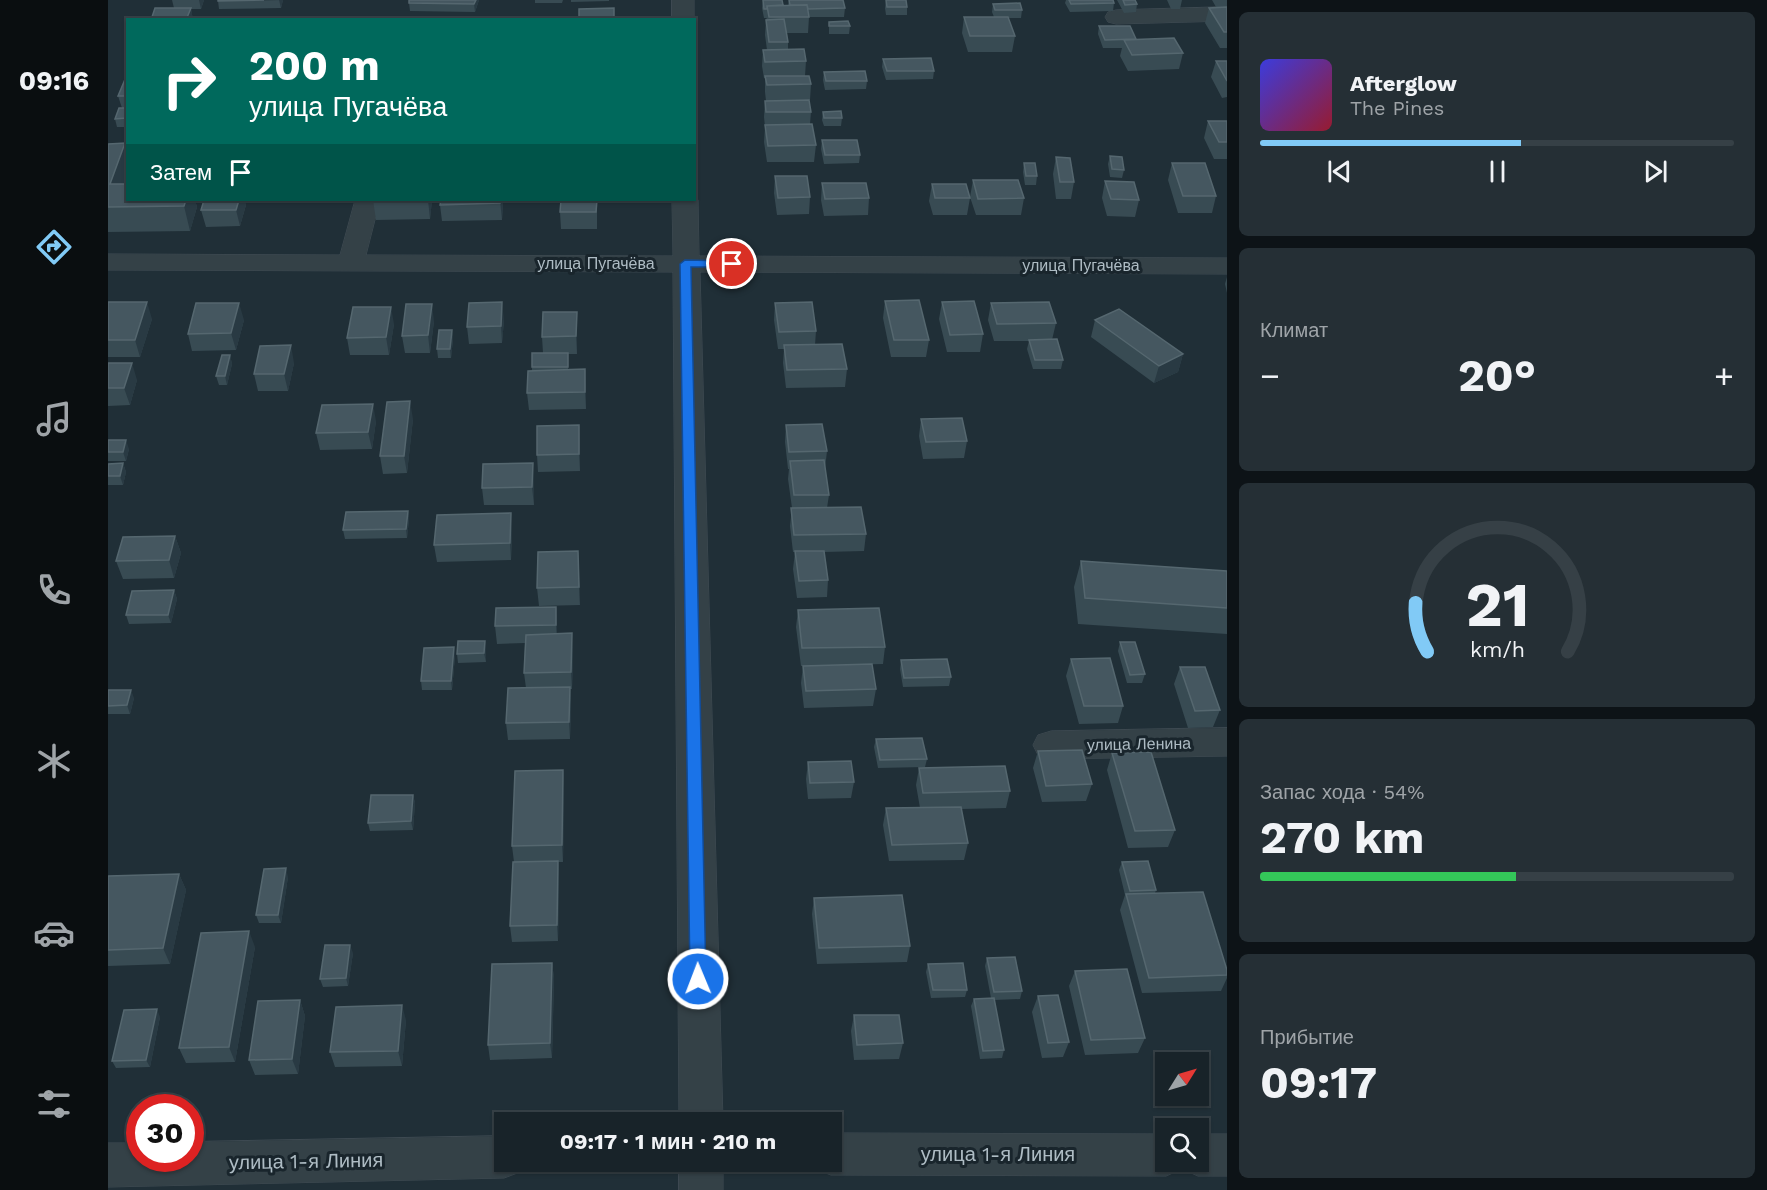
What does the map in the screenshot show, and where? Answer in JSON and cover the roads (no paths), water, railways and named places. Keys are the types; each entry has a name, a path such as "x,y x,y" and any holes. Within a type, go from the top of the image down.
{"street":[{"path":"683,0 684,18"},
{"path":"1116,17 1227,14"},
{"path":"351,263 367,201"},
{"path":"685,201 701,1112"},
{"name":"улица Пугачёва","path":"108,262 1227,266"},
{"name":"улица Ленина","path":"1051,745 1227,742"},
{"name":"улица 1-я Линия","path":"842,1154 1155,1155"},
{"path":"1209,1155 1227,1155"},
{"name":"улица 1-я Линия","path":"108,1165 494,1158"},
{"path":"701,1172 701,1190"}]}
